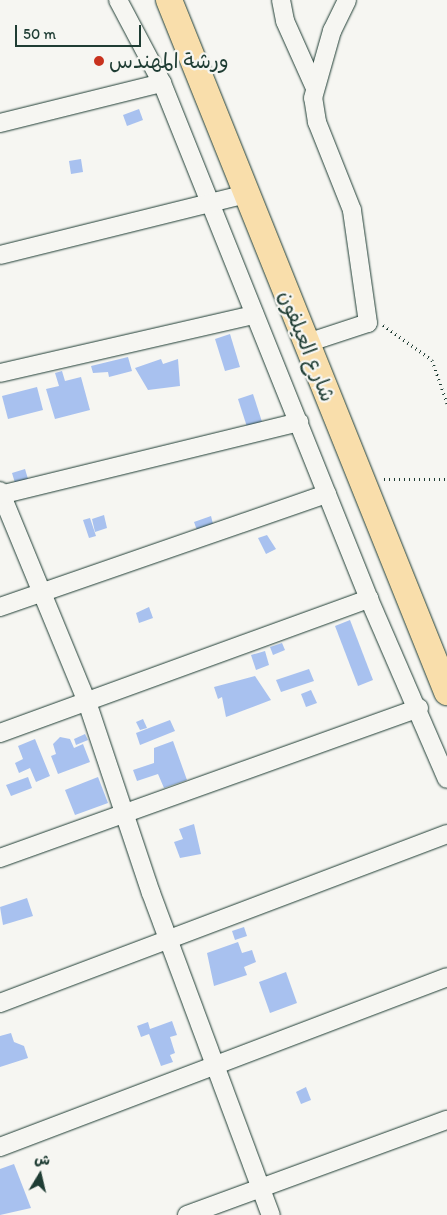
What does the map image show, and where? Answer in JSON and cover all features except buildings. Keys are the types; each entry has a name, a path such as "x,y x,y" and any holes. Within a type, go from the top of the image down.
{"highway":[{"name":"شارع العيلفون","path":"169,0 307,343 360,481 447,692"}],"street":[{"path":"118,0 162,83 208,203 299,422 369,599 419,708 447,779"},
{"path":"281,0 284,20 315,88 317,122 352,210 368,323 307,343"},
{"path":"315,88 347,0"},
{"path":"0,123 162,83"},
{"path":"0,255 246,194"},
{"path":"0,373 254,315"},
{"path":"271,1215 168,940 87,702 0,494 299,422"},
{"path":"0,608 327,494"},
{"path":"0,733 369,599"},
{"path":"0,858 419,708"},
{"path":"0,1003 447,834"},
{"path":"0,1147 213,1063 447,977"},
{"path":"187,1215 447,1120"}],"path":[{"path":"368,323 391,328 432,360 447,403"},
{"path":"360,481 447,479"}],"place":[{"name":"ورشة المهندس","path":"99,61"}]}
